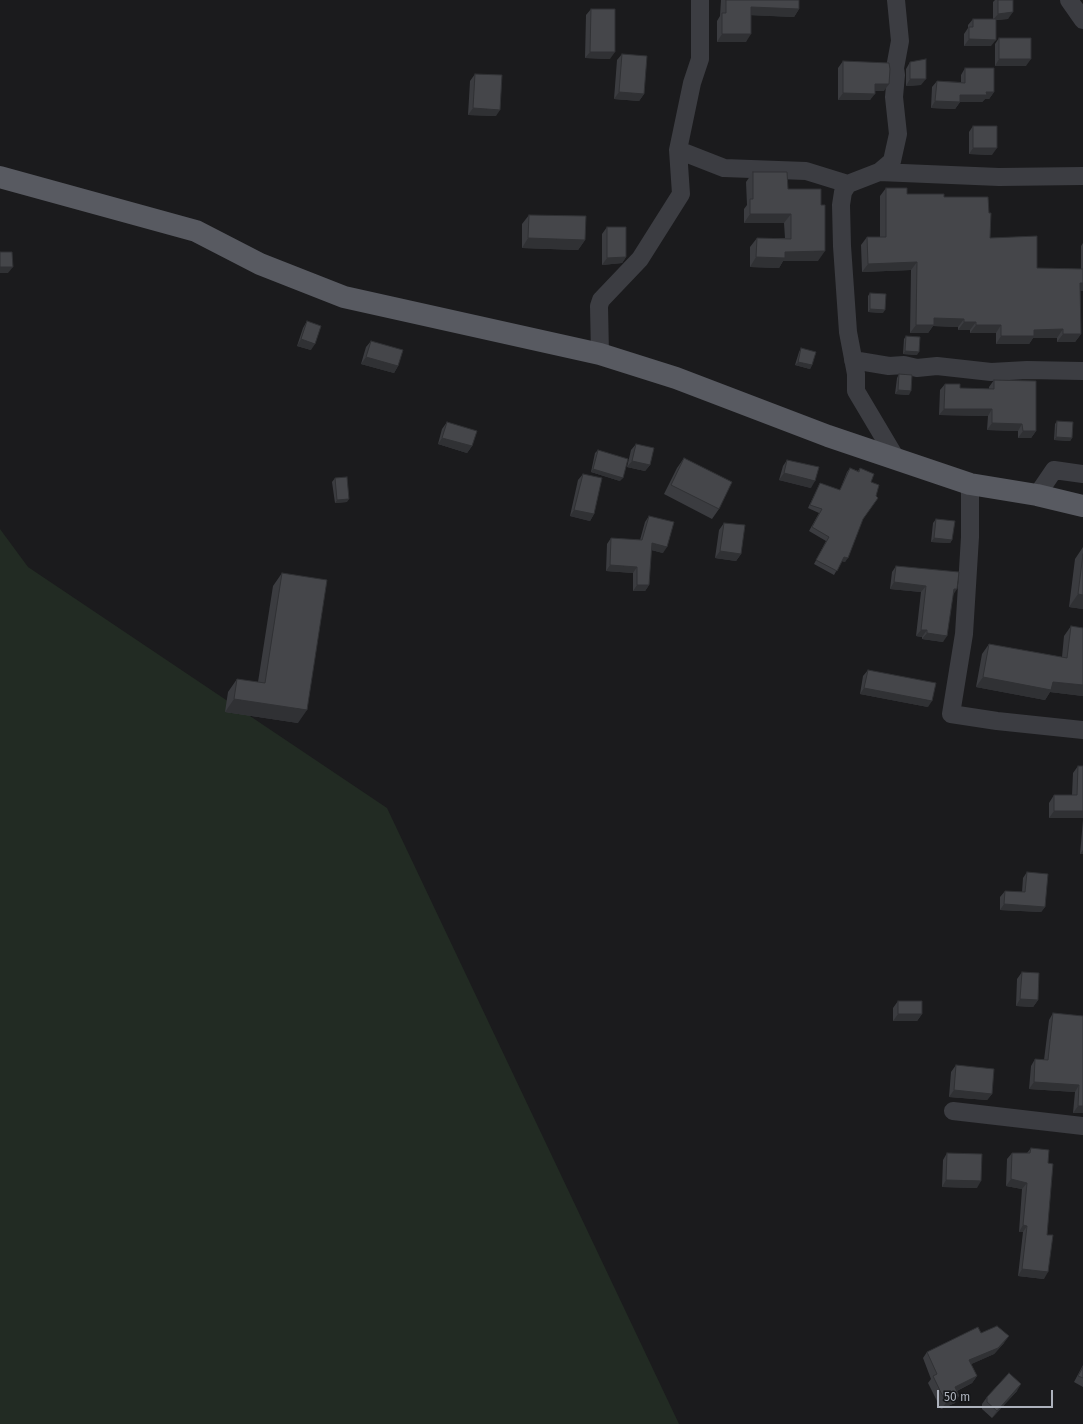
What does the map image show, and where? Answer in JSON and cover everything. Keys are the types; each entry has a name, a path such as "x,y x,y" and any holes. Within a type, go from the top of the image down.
{"main road":[{"path":"0,177 196,231 260,264 344,297 600,354 676,378 828,436 970,484 1037,495 1083,506"}],"street":[{"path":"600,354 599,306 601,300 640,259 680,198 681,189 678,150 692,83 700,59 700,0"},
{"path":"896,0 900,41 895,68 896,75 894,97 898,134 892,161 879,172 848,184 843,192 841,205 842,246 848,332 856,391 897,460"},
{"path":"1069,0 1083,20"},
{"path":"678,150 724,168 806,171 848,184"},
{"path":"879,172 999,177 1083,176"},
{"path":"853,360 874,364 917,368 937,366 992,372 1027,370 1083,371"},
{"path":"856,384 874,364"},
{"path":"1037,495 1054,470 1083,474"},
{"path":"970,484 970,537 964,634 951,714 997,722 1083,730"},
{"path":"953,1111 1083,1126"}],"shaded area":[{"path":"0,529 28,567 387,808 679,1424 0,1424"}],"building":[{"path":"726,0 799,0 799,9 751,7 751,34 722,34 722,13 726,13"},
{"path":"998,0 1013,0 1013,12 998,14"},
{"path":"591,9 615,9 615,52 590,52"},
{"path":"973,19 996,19 996,40 969,39 969,27 973,27"},
{"path":"999,38 1031,38 1031,59 999,59"},
{"path":"622,54 647,56 644,94 619,92"},
{"path":"926,59 926,79 910,79 910,62"},
{"path":"843,61 889,63 889,84 875,84 875,94 843,93"},
{"path":"965,68 994,68 994,92 986,92 987,95 960,95 960,102 935,101 937,81 965,83"},
{"path":"475,74 502,75 500,110 473,108"},
{"path":"973,126 997,126 997,148 973,148"},
{"path":"753,172 787,172 788,189 821,189 821,205 825,205 825,251 785,252 785,258 756,257 757,238 791,239 791,214 750,214 750,199 753,199"},
{"path":"886,188 907,188 907,194 944,194 944,197 988,197 989,213 991,213 990,238 1037,236 1037,268 1083,269 1083,283 1080,283 1081,334 1063,334 1063,329 1034,330 1034,336 1001,336 1001,325 976,325 976,322 964,322 964,319 934,318 934,325 916,325 917,262 868,264 867,237 886,237"},
{"path":"529,215 586,216 585,240 528,238"},
{"path":"607,227 626,227 626,257 607,258"},
{"path":"0,252 12,252 13,267 0,267"},
{"path":"870,293 886,294 885,310 870,309"},
{"path":"307,321 321,326 315,344 301,339"},
{"path":"906,336 920,337 919,352 905,351"},
{"path":"371,341 403,350 398,366 366,357"},
{"path":"801,348 816,352 812,365 798,362"},
{"path":"899,374 912,375 911,391 898,390"},
{"path":"994,380 1036,381 1036,431 1023,431 1022,424 992,423 992,409 944,409 945,384 960,384 960,388 994,389"},
{"path":"1057,421 1073,422 1072,438 1056,437"},
{"path":"447,422 477,431 472,446 442,438"},
{"path":"636,444 654,448 650,465 632,461"},
{"path":"598,450 628,459 623,478 593,469"},
{"path":"684,458 732,482 719,509 671,485"},
{"path":"787,460 819,467 815,481 784,473"},
{"path":"850,468 859,472 860,468 874,474 871,482 879,485 876,496 878,498 863,519 848,558 844,557 837,571 816,560 829,537 812,527 822,509 810,505 820,483 840,490"},
{"path":"583,474 602,478 594,514 574,510"},
{"path":"347,477 349,499 337,500 335,478"},
{"path":"649,516 674,522 667,547 652,543 649,585 637,585 637,567 610,565 611,538 642,540"},
{"path":"936,519 955,521 952,540 934,538"},
{"path":"724,523 745,525 741,554 720,551"},
{"path":"1083,554 1083,595 1078,594"},
{"path":"896,566 959,572 957,589 954,589 947,636 927,633 927,630 921,630 926,586 894,582"},
{"path":"282,573 327,580 307,710 234,699 237,679 265,683"},
{"path":"1071,626 1083,628 1083,685 1053,682 1051,690 983,677 989,644 1067,658"},
{"path":"868,670 936,683 932,701 864,688"},
{"path":"1078,766 1083,766 1083,811 1054,811 1054,795 1077,795"},
{"path":"1027,872 1048,874 1045,907 1004,904 1005,891 1025,892"},
{"path":"1022,972 1039,973 1038,1000 1020,999"},
{"path":"898,1001 922,1001 922,1014 898,1014"},
{"path":"1053,1013 1083,1016 1083,1106 1078,1106 1079,1085 1034,1082 1035,1059 1048,1060"},
{"path":"956,1065 994,1069 992,1094 954,1090"},
{"path":"1031,1148 1049,1150 1048,1163 1053,1164 1047,1235 1053,1235 1048,1272 1022,1269 1027,1226 1023,1225 1027,1183 1011,1179 1012,1153 1030,1153"},
{"path":"947,1153 982,1154 981,1181 946,1180"},
{"path":"997,1326 1009,1336 998,1348 969,1360 977,1376 955,1387 959,1396 946,1403 933,1376 937,1374 927,1352 978,1327 981,1333"},
{"path":"1083,1367 1083,1378 1078,1376"},
{"path":"1009,1373 1021,1384 997,1411 987,1402 987,1397"}]}
